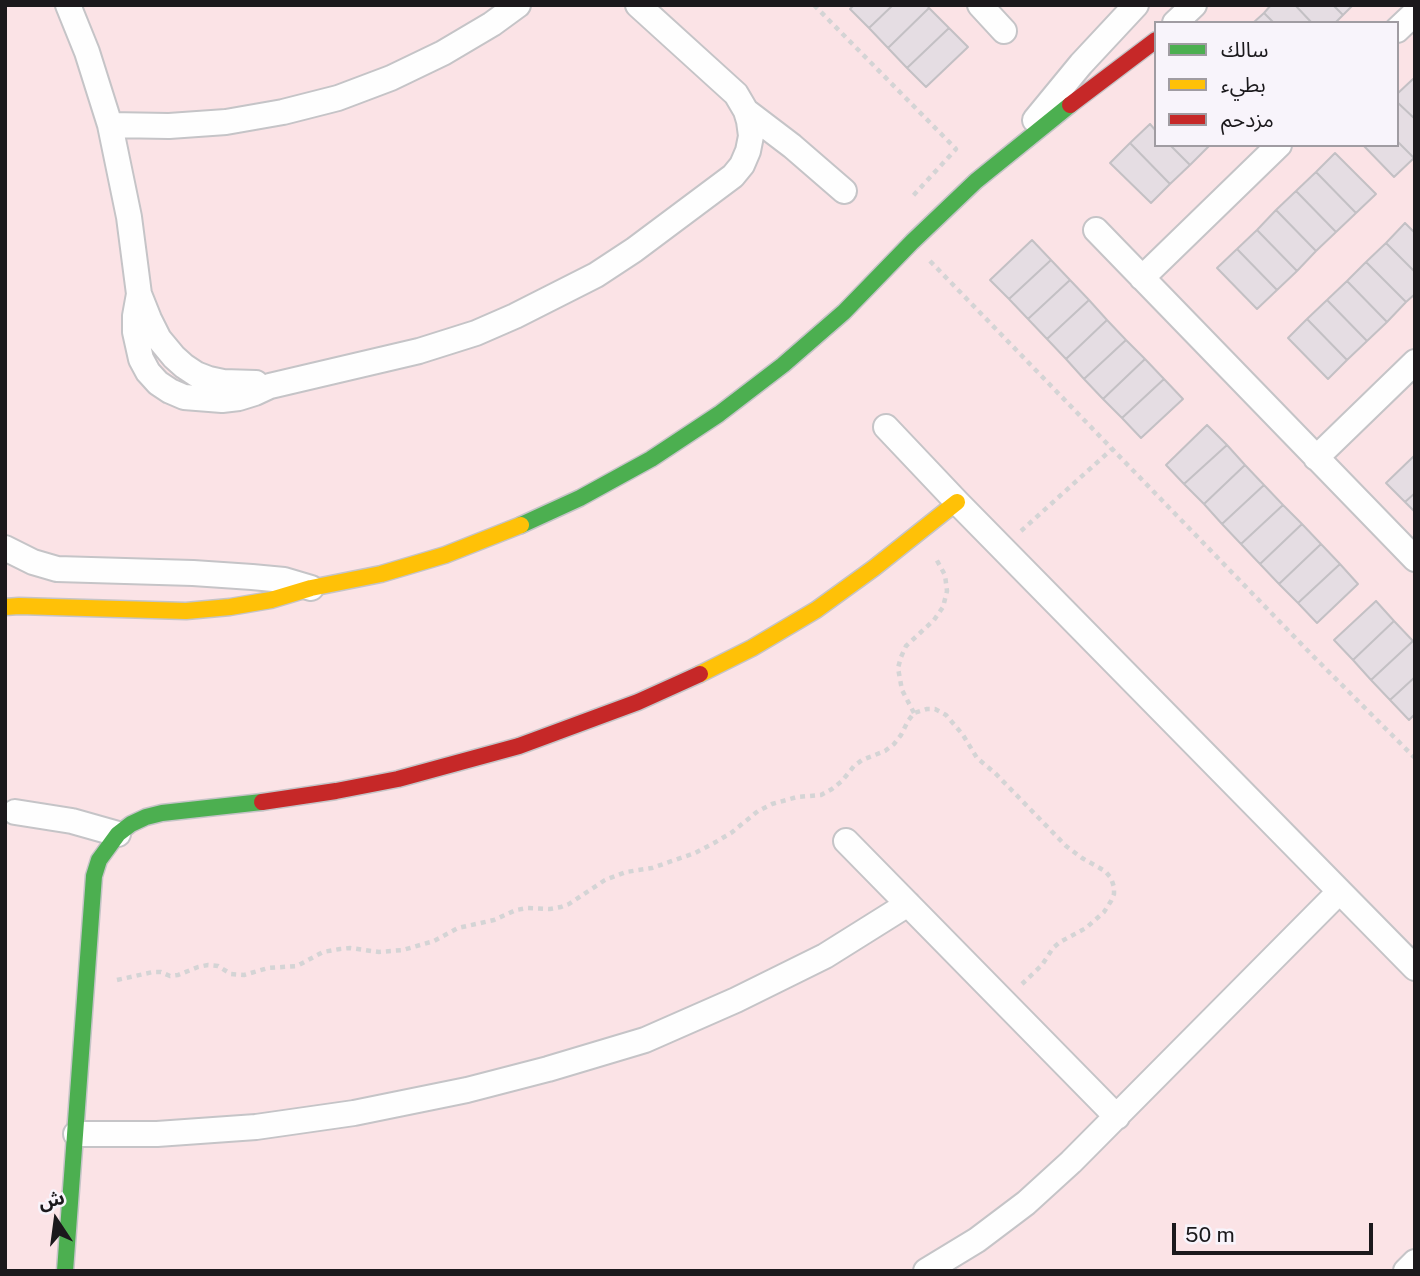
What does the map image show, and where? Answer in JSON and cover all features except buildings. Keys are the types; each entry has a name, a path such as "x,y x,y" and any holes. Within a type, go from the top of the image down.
{"street":[{"path":"68,5 87,52 110,125 129,217 139,294 159,339 184,366 209,379 270,386 419,351 476,333 525,312 596,275 733,176 748,151 751,136 746,111 736,94 638,5"},
{"path":"110,125 169,126 226,122 283,112 338,98 391,78 443,53 518,5"},
{"path":"980,5 1004,31"},
{"path":"1005,157 1081,64 1136,5"},
{"path":"1177,21 1194,5"},
{"path":"1399,28 1415,13"},
{"path":"1112,29 1136,56"},
{"path":"5,607 186,611 271,600 311,588 381,575 444,555 506,532 580,498 651,459 719,414 783,365 844,312 976,181 1154,42"},
{"path":"746,111 793,146 844,191"},
{"path":"1142,278 1277,147"},
{"path":"1096,230 1415,559"},
{"path":"1317,458 1415,362"},
{"path":"886,427 1415,968"},
{"path":"65,1271 94,876 99,860 118,834 139,820 162,813 274,801 398,779 519,746 579,725 649,697 752,648 816,610 957,502"},
{"path":"5,548 33,562 57,569 252,577 284,580 311,588"},
{"path":"15,812 72,821 118,834"},
{"path":"846,841 1117,1117"},
{"path":"926,1271 977,1240 1026,1203 1117,1117 1339,892"},
{"path":"76,1135 157,1134 244,1128 354,1113 467,1090 548,1069 645,1040 736,1000 825,957 908,904"},
{"path":"1406,1271 1415,1262"}],"path":[{"path":"814,5 956,149 910,199"},
{"path":"912,242 1415,758"},
{"path":"1002,548 1112,450"},
{"path":"914,713 901,690 898,668 906,646 934,620 943,607 947,591 945,575 938,561 916,534"},
{"path":"86,987 153,972 178,975 208,965 218,966 231,974 244,975 268,968 297,966 340,948 379,952 403,950 434,941 458,928 494,920 516,910 561,907 605,880 626,872 652,868 705,848 772,804 797,797 821,795 842,781 862,760 885,751 894,744 914,713 935,709 946,715 977,758 1066,846 1105,871 1114,887 1111,901 1104,912 1086,928 1060,942 1034,974 1003,1000"}],"shaded area":[{"path":"5,5 1415,5 1415,1271 5,1271"}],"traffic: fast":[{"path":"521,525 580,498 651,459 719,414 783,365 844,312 976,181 1070,105"},
{"path":"65,1271 94,876 99,860 118,834 146,817 262,802"}],"traffic: slow":[{"path":"700,674 752,648 816,610 957,502"},
{"path":"5,607 186,611 230,607 381,574 445,555 521,525"}],"traffic: jam":[{"path":"1070,105 1154,42"},
{"path":"262,802 398,779 519,746 638,702 700,674"}]}
